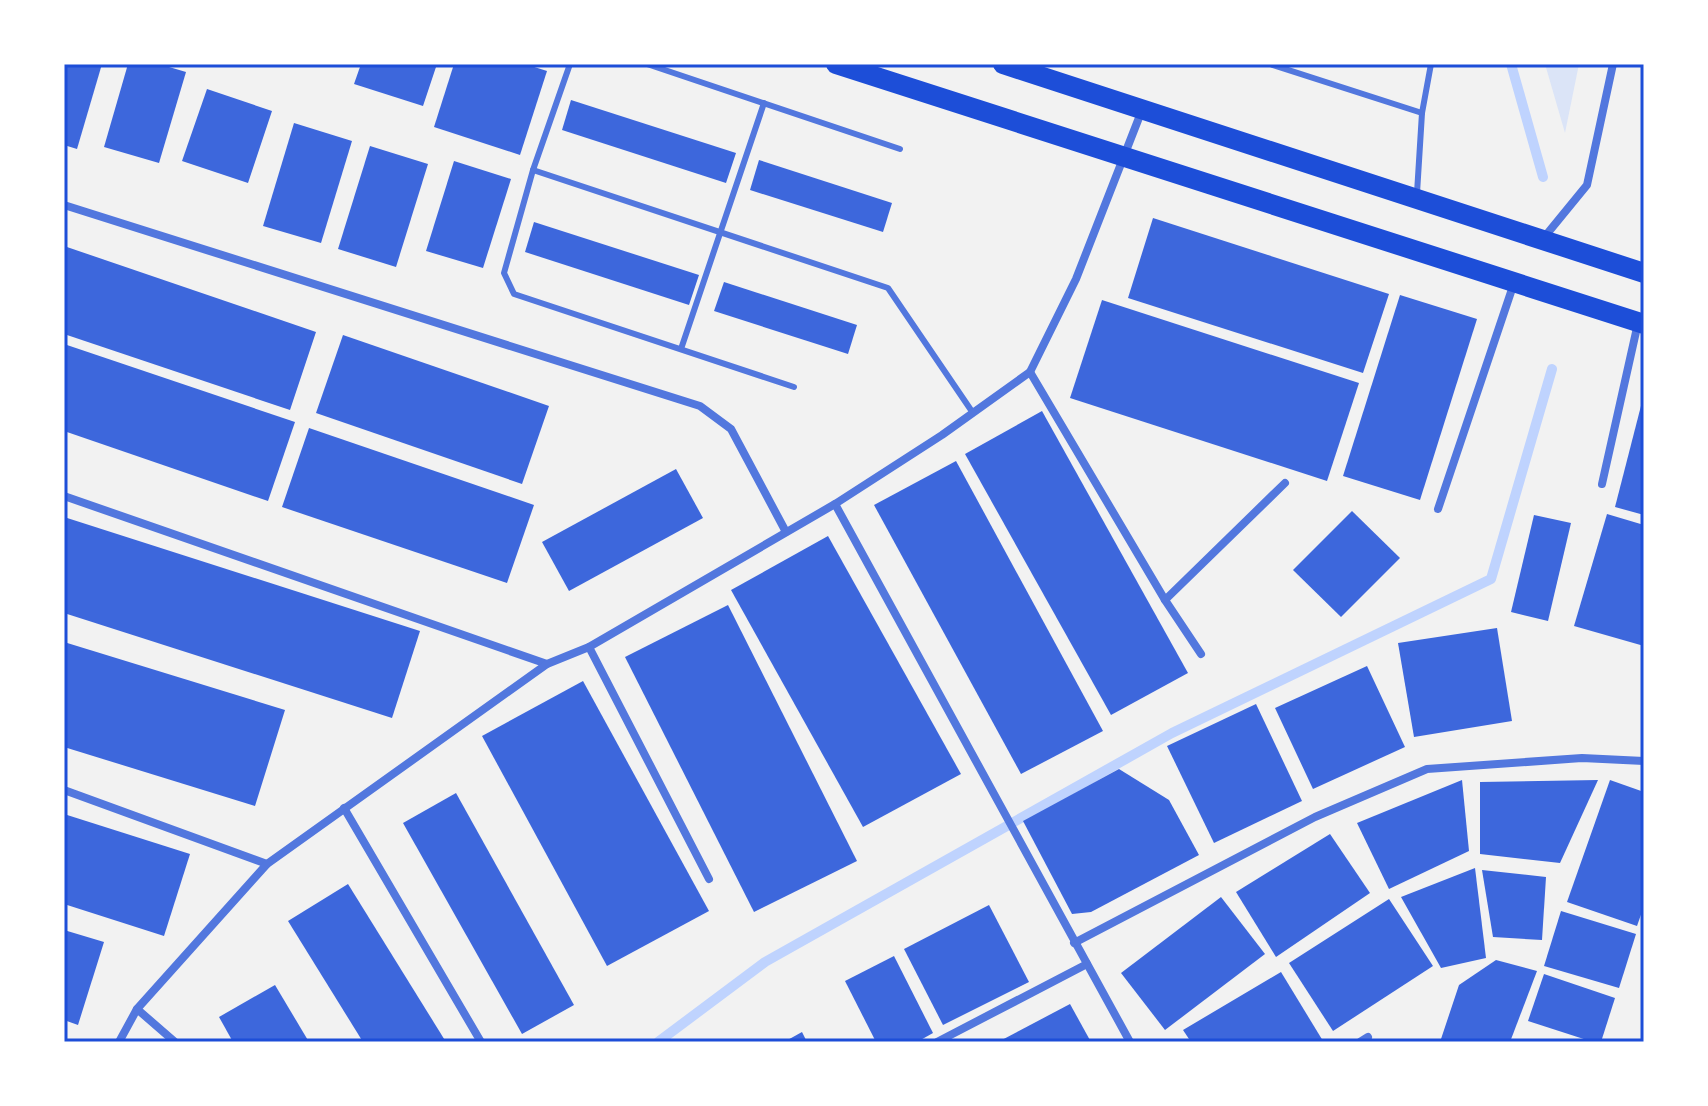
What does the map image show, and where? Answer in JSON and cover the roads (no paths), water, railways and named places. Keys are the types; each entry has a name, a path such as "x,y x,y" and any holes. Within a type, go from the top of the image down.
{"main road":[{"path":"836,64 1641,323"},
{"path":"1003,64 1032,69 1142,110 1644,273"}],"street":[{"path":"1541,241 1587,185 1613,64"},
{"path":"119,1042 137,1009 267,864 547,664 589,647 835,504 1030,372 1076,279 1142,110"},
{"path":"64,205 700,406 731,429 786,532"},
{"path":"1438,509 1514,282"},
{"path":"1602,484 1641,323"},
{"path":"1030,372 1165,600 1201,654"},
{"path":"1165,600 1285,483"},
{"path":"64,496 547,664"},
{"path":"835,504 1130,1042"},
{"path":"589,647 709,879"},
{"path":"1074,943 1315,817 1427,769 1582,758 1644,761"},
{"path":"64,790 267,864"},
{"path":"344,808 481,1042"},
{"path":"937,1042 1087,964"},
{"path":"137,1009 175,1042"}],"lane":[{"path":"570,64 533,170 504,273 514,294 794,387"},
{"path":"647,64 900,149"},
{"path":"1270,64 1422,113"},
{"path":"1417,201 1422,113 1431,64"},
{"path":"681,349 764,103"},
{"path":"533,170 888,288 973,413"}],"waterway":[{"path":"1511,64 1543,177"},
{"path":"658,1042 765,962 1172,733 1491,579 1552,369"}]}
